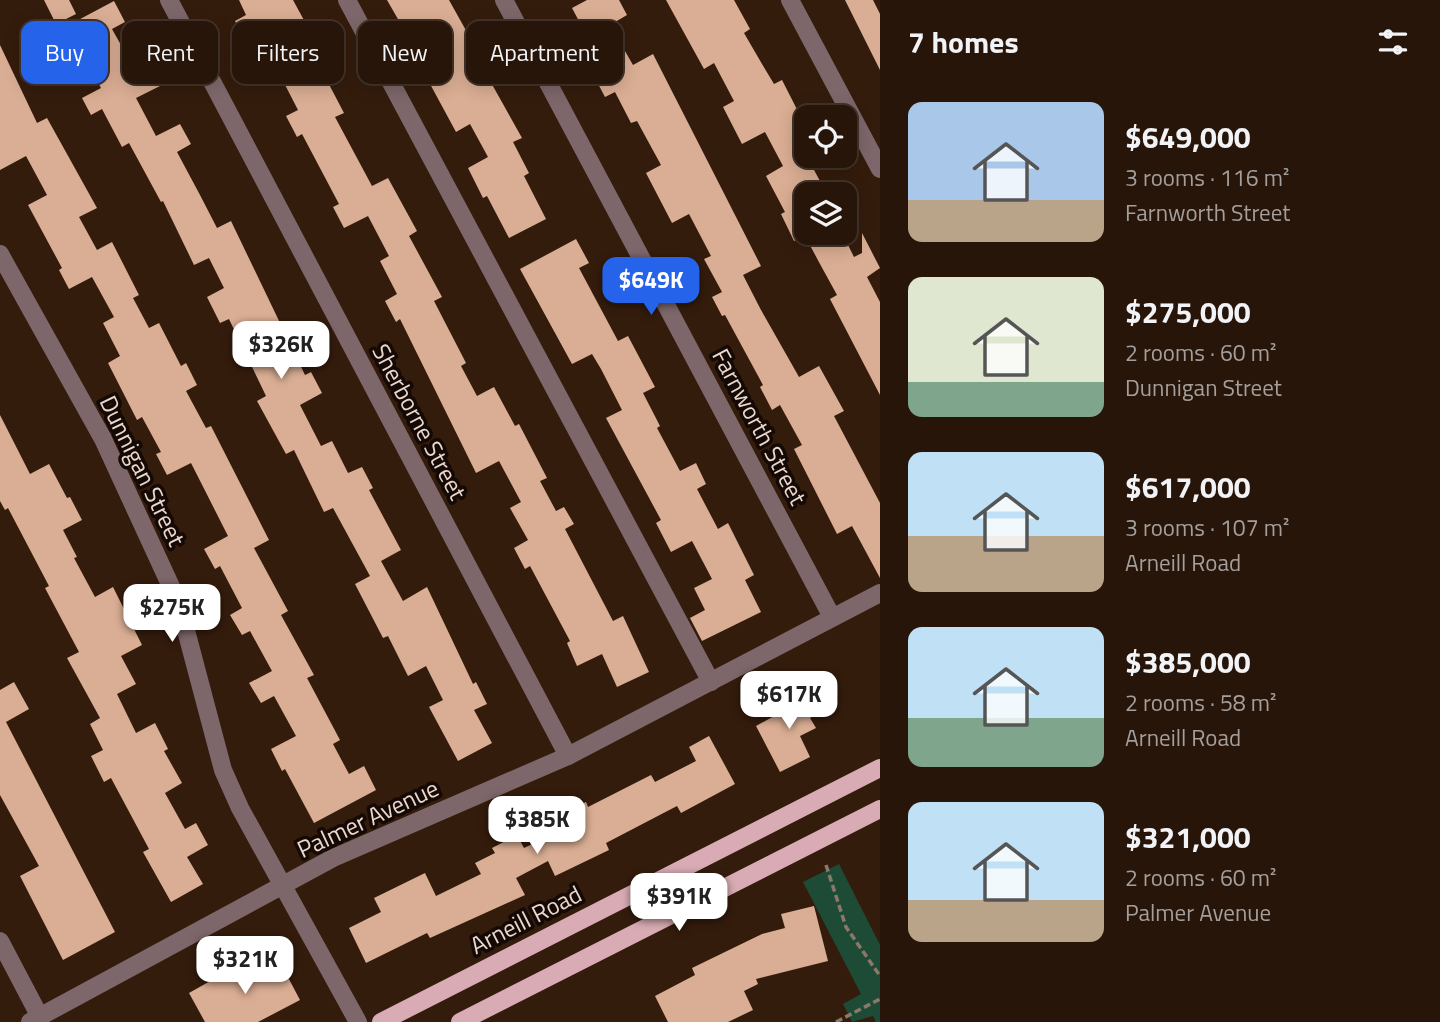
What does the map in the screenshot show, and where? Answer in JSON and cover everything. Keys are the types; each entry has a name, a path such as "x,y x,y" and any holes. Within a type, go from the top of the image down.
{"main road":[{"name":"Arneill Road","path":"381,1022 880,768"},
{"path":"460,1022 880,809"}],"street":[{"name":"Sherborne Street","path":"169,0 568,756"},
{"path":"346,0 711,682"},
{"name":"Farnworth Street","path":"504,0 832,617"},
{"path":"790,0 880,169"},
{"name":"Dunnigan Street","path":"0,254 103,439 179,604 223,771 240,808 359,1022"},
{"name":"Palmer Avenue","path":"35,1019 345,853 568,756 880,593"},
{"path":"0,941 35,1019"}],"path":[{"path":"826,864 846,927 880,976"},
{"path":"836,1022 880,999"}],"green space":[{"path":"839,864 880,945 880,1022 876,1022 873,1016 852,1022 843,1004 861,994 803,882"}],"building":[{"path":"44,0 69,0 76,14 62,21 54,21"},
{"path":"239,0 293,0 304,21 235,21 246,15"},
{"path":"387,0 449,0 466,30 466,84 492,84 522,138 513,142 529,173 524,176 546,219 509,238 487,196 483,198 468,168 488,157 470,124 456,132 430,84 452,84 452,21 399,21"},
{"path":"587,0 619,0 627,15 617,21 579,21 572,8"},
{"path":"666,0 734,0 750,29 744,33 774,84 782,80 795,105 794,168 813,168 821,182 794,182 794,241 781,214 785,212 766,176 783,166 765,132 742,144 723,107 734,101 714,63 704,69"},
{"path":"845,0 873,0 880,14 880,70"},
{"path":"114,1 124,21 112,29 122,47 122,84 159,84 160,86 136,98 156,136 180,124 191,144 177,152 217,228 231,221 305,375 311,372 322,393 300,405 321,446 332,441 348,473 362,467 373,488 369,490 401,550 381,561 403,601 427,587 473,684 476,682 487,704 474,710 492,743 458,761 429,707 443,700 426,666 408,676 388,636 383,638 355,584 370,576 333,508 324,512 294,450 286,454 257,401 266,396 229,319 220,323 207,297 224,288 209,258 194,265 163,201 161,202 129,143 122,147 102,109 91,115 82,98 101,88 99,84 108,84 108,21 76,21"},
{"path":"0,45 37,123 47,118 97,208 79,217 97,250 112,242 139,295 133,298 149,328 159,323 181,366 186,363 197,385 186,391 206,428 211,426 269,540 254,548 288,611 281,615 314,675 307,678 340,740 333,744 349,774 364,766 376,790 314,823 271,749 296,736 274,696 261,703 249,683 272,671 250,631 242,635 230,615 242,608 220,566 215,569 204,549 228,536 191,463 167,475 156,454 161,452 142,417 137,420 108,363 120,356 103,323 114,317 92,277 69,289 59,270 62,268 28,205 47,195 26,156 0,170"},
{"path":"623,48 633,65 653,54 761,266 743,275 761,310 799,377 819,366 844,411 834,416 880,503 880,578 852,526 837,534 794,449 802,445 780,405 772,410 760,387 763,385 725,315 722,316 712,297 722,292 704,259 711,256 689,214 672,223 646,173 661,165 637,121 631,123 615,92 605,97 598,84 623,84"},
{"path":"285,84 329,84 344,113 335,117 372,186 388,178 417,231 409,236 442,297 434,301 466,363 461,366 477,396 494,387 515,426 519,424 547,478 540,481 556,511 564,507 574,524 565,529 613,621 623,616 649,672 617,687 602,654 577,666 567,643 570,641 530,566 525,569 514,548 528,540 510,508 521,502 499,461 476,473 400,319 396,322 385,301 397,294 380,261 389,256 368,216 344,228 333,207 339,204 302,134 297,137 286,116 298,110"},
{"path":"862,233 880,268 867,277 880,302 880,395 830,299 837,295 810,245 848,245 854,257 862,253"},
{"path":"576,239 589,263 579,268 618,341 628,336 655,387 643,393 660,426 657,428 680,471 696,463 706,484 697,489 718,529 728,523 754,575 745,580 761,612 702,641 690,618 705,610 694,588 712,579 692,541 671,552 656,523 661,520 606,418 622,410 601,369 592,354 572,364 520,269"},
{"path":"0,415 30,474 49,464 67,498 70,497 82,520 63,530 77,557 74,558 95,597 113,587 142,645 121,656 136,684 117,694 136,733 155,723 168,749 164,751 182,783 165,793 185,829 196,823 208,845 187,857 203,884 171,902 143,852 149,849 111,778 104,782 91,756 103,750 90,724 100,718 67,658 79,652 45,588 49,586 8,508 5,510 0,501"},
{"path":"14,682 29,709 6,722 115,932 63,960 20,876 39,866 0,795 0,690"},
{"path":"805,689 818,713 810,718 816,728 800,736 810,757 780,772 756,726 787,709 783,700"},
{"path":"709,736 735,784 681,813 677,806 606,843 609,850 555,876 548,861 516,878 525,895 430,938 427,933 366,963 349,928 381,912 374,898 425,873 436,896 481,874 475,863 495,853 492,848 517,835 524,848 571,825 565,812 586,802 588,807 651,775 655,782 696,761 689,747"},
{"path":"814,906 828,961 756,979 758,984 744,991 753,1010 728,1022 668,1022 655,996 695,975 692,968 762,934 785,928 781,914"},
{"path":"244,962 252,979 281,964 300,1000 258,1022 205,1022 189,993"}]}
